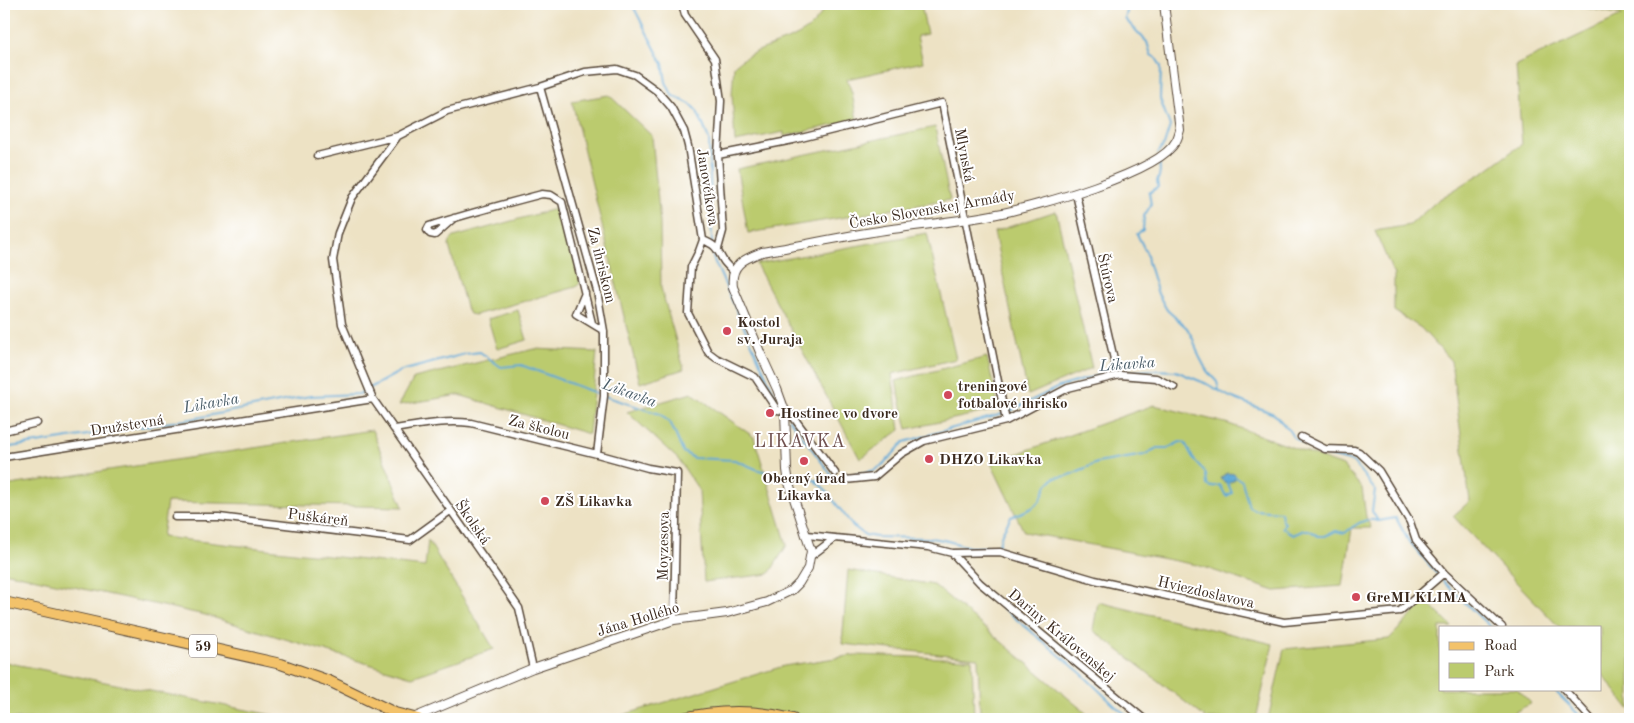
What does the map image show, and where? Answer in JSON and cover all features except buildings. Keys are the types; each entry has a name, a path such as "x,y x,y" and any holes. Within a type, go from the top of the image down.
{"main road":[{"name":"59","path":"4,602 281,664 329,681 394,716 416,719"},
{"path":"678,719 738,711 771,714 793,719"}],"street":[{"path":"682,4 685,15 715,59 722,101 718,155 723,231 718,249"},
{"name":"Česko Slovenskej Armády","path":"734,272 740,262 762,252 890,229 998,214 1076,194 1122,176 1166,152 1176,142 1180,130 1164,4"},
{"name":"Janovčíkova","path":"398,136 448,111 584,72 617,69 628,72 657,91 672,107 684,132 688,146 703,240 718,249 723,261 734,272 733,287 785,411 787,472 810,545 810,556"},
{"name":"Za ihriskom","path":"540,86 597,291 604,331 604,396 597,454"},
{"name":"Mlynská","path":"718,155 793,140 942,103 1005,416"},
{"path":"317,156 398,136"},
{"name":"Školská","path":"398,136 352,198 338,233 333,260 342,324 373,399 519,608 532,668"},
{"path":"454,218 542,194 551,194 562,202 592,323"},
{"name":"Štúrova","path":"1076,194 1116,368"},
{"path":"703,240 691,267 688,313 708,352 716,358 755,377 777,410 791,414 835,473"},
{"path":"585,293 576,314 604,331"},
{"path":"845,480 874,477 901,454 924,442 1005,416 1068,388 1120,375 1156,378 1174,386"},
{"name":"Družstevná","path":"4,457 373,399"},
{"name":"Za školou","path":"394,429 443,421 462,422 648,468 677,473"},
{"path":"4,431 36,423"},
{"path":"1302,437 1324,449 1354,450 1359,452 1379,471 1410,522 1416,540 1444,573 1501,626"},
{"name":"Moyzesova","path":"674,620 677,473"},
{"name":"Puškáreň","path":"175,517 219,517 410,540 450,511"},
{"path":"807,535 928,547 952,553"},
{"path":"810,556 835,538"},
{"name":"Hviezdoslavova","path":"952,553 1000,552 1095,580 1284,622 1400,611 1444,573"},
{"name":"Dariny Kráľovenskej","path":"952,553 980,583 1144,719"},
{"path":"965,568 972,553"},
{"name":"Jána Hollého","path":"416,719 532,668 674,620 727,613 767,602 792,590 799,583 808,568 810,556"},
{"path":"1565,690 1591,719"}],"green space":[{"path":"825,4 921,4 927,34 917,36 923,62 847,79 852,93 857,120 784,136 784,132 735,142 732,94 734,66 746,57 786,41 809,28 819,18"},
{"path":"1566,4 1630,4 1630,710 1602,674 1602,626 1558,626 1453,516 1470,501 1451,361 1421,328 1394,311 1394,275 1375,231 1410,225 1438,200 1485,171 1522,144 1516,65 1623,15"},
{"path":"609,95 652,136 660,223 661,288 684,369 640,383 572,101"},
{"path":"935,127 950,200 748,233 737,169"},
{"path":"555,209 560,210 564,214 580,283 576,287 475,315 470,314 467,310 449,246 450,241 454,237"},
{"path":"1056,211 1092,368 1028,395 994,232"},
{"path":"927,233 956,359 892,374 900,430 860,459 756,264"},
{"path":"518,310 527,340 497,349 488,319"},
{"path":"534,349 597,352 589,434 459,395 399,405 414,378"},
{"name":"treningové fotbalové ihrisko","path":"987,357 999,409 907,429 896,381"},
{"path":"692,393 754,437 787,545 769,574 704,582 699,490 678,459 627,412"},
{"path":"1154,405 1229,424 1343,466 1362,488 1366,517 1371,528 1352,528 1343,586 1275,591 1197,565 1024,532 991,463"},
{"path":"372,430 403,507 167,502 162,537 425,567 428,540 494,649 412,677 205,615 4,572 4,486"},
{"path":"848,570 934,585 1093,719 1052,719 980,712 978,658 842,644"},
{"path":"1426,601 1451,626 1439,626 1439,690 1518,690 1531,703 1503,719 1268,719 1284,649 1389,639"},
{"path":"1098,602 1273,644 1256,719 1207,719 1093,630"},
{"path":"855,655 972,659 974,719 610,719 784,666"},
{"path":"4,662 292,719 4,719"}],"water":[{"path":"1227,473 1235,474 1235,479 1228,482 1220,479"}],"waterway":[{"path":"632,4 663,64 666,82 672,95 690,104 697,111 709,139 712,243"},
{"path":"1131,4 1125,19 1147,42 1151,55 1156,58 1161,66 1160,99 1170,126 1164,145 1158,153"},
{"path":"1159,160 1158,187 1149,193 1151,205 1144,216 1143,230 1137,234 1147,254 1158,294 1167,310 1187,328 1199,356 1207,371 1217,382 1219,390"},
{"path":"713,248 713,258 779,404"},
{"name":"Likavka","path":"4,448 191,419 310,396 359,394 401,371 465,354 480,352 501,367 521,365 604,396 660,414 671,424 683,452 694,458 735,460 785,478"},
{"name":"Likavka","path":"790,478 827,481 875,470 884,464 904,442 1006,413 1059,387 1106,373 1154,370 1176,371 1207,384 1230,397 1274,414 1293,437 1322,454 1353,462 1375,490 1372,511 1378,521 1396,518 1408,540 1438,575"},
{"path":"789,419 833,479"},
{"path":"816,482 824,488 853,526 865,535 930,538 969,547 996,547 1011,517 1032,508 1040,501 1047,485 1054,478 1067,476 1097,463 1144,455 1157,448 1168,448 1180,442 1185,443 1193,458 1205,471 1207,485 1211,487 1220,485 1226,496 1232,493 1227,481"},
{"path":"1234,476 1242,481 1249,507 1255,510 1281,512 1282,520 1285,523 1282,527 1293,535 1304,530 1309,530 1318,536 1325,536 1336,531 1345,533 1364,520 1377,521"},
{"path":"968,579 1081,673 1115,706 1132,719"},
{"name":"Likavka","path":"1441,579 1489,626"},
{"name":"Likavka","path":"1554,690 1583,719"}],"place":[{"name":"Kostol sv. Juraja","path":"727,331"},
{"name":"treningové fotbalové ihrisko","path":"948,395"},
{"name":"Hostinec vo dvore","path":"770,413"},
{"name":"DHZO Likavka","path":"929,459"},
{"name":"Obecný úrad Likavka","path":"804,461"},
{"name":"ZŠ Likavka","path":"545,501"},
{"name":"GreMI KLIMA","path":"1356,597"}],"district":[{"name":"LIKAVKA","path":"800,441"}]}
